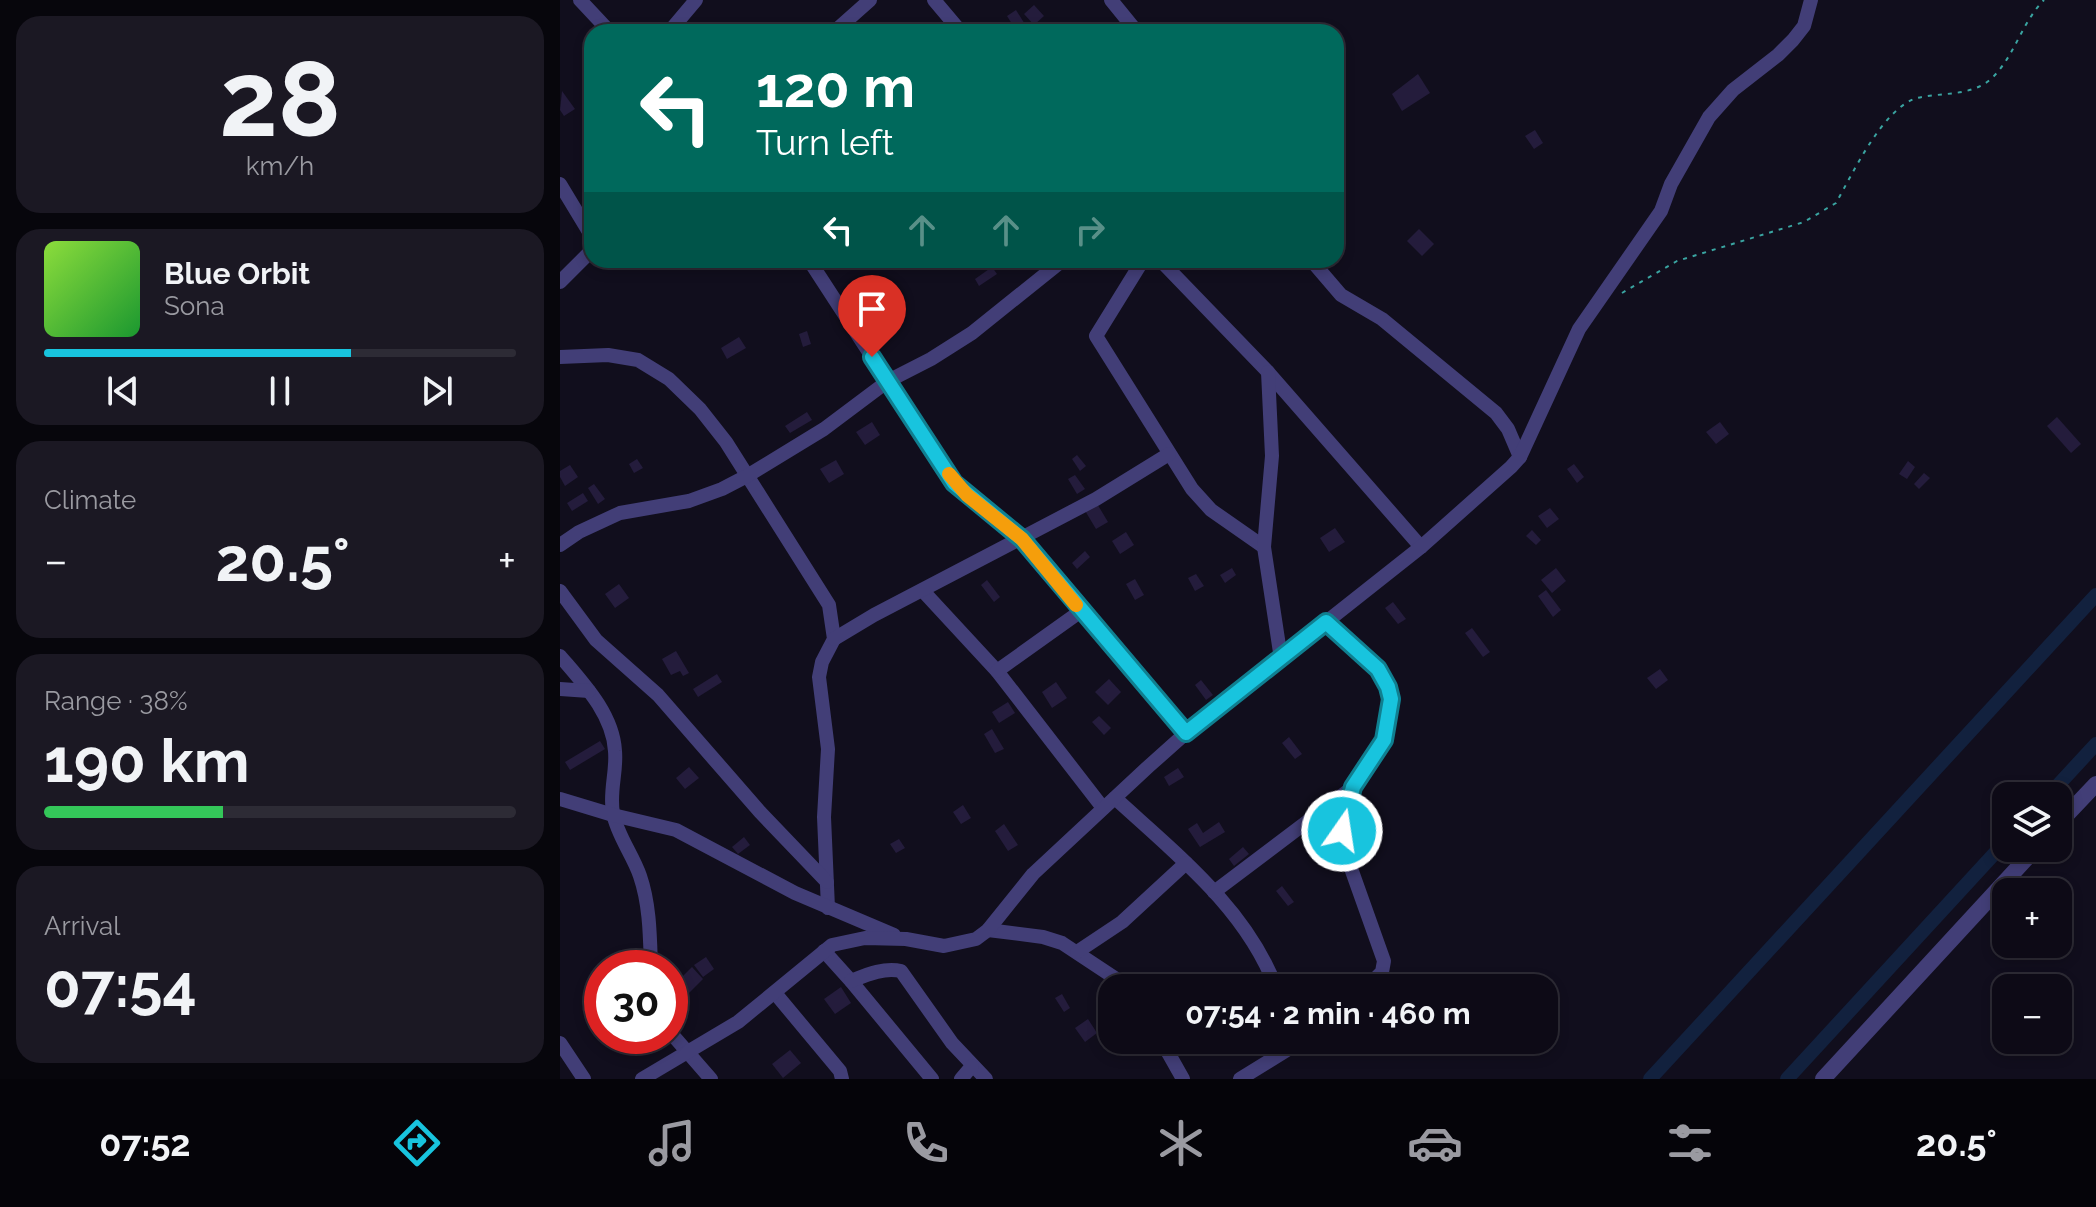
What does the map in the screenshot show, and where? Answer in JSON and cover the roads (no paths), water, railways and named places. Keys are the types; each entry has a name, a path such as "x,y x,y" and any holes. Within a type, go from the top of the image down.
{"street":[{"path":"580,0 602,24"},
{"path":"676,24 696,0"},
{"path":"843,24 870,0"},
{"path":"934,0 954,24"},
{"path":"1111,0 1130,24"},
{"path":"642,1079 738,1022 824,951 846,940 906,939 944,946 976,939 988,930 1033,874 1186,733 1421,547 1511,467 1520,457 1579,329 1661,211 1671,184 1709,117 1733,90 1793,40 1804,26 1811,0"},
{"path":"560,184 584,224"},
{"path":"560,282 584,258"},
{"path":"814,268 954,483 1022,539 1186,733"},
{"path":"560,545 579,532 620,513 689,501 747,476 824,429 888,381 972,333 1053,268"},
{"path":"1138,268 1096,336 1192,489 1211,510 1264,547"},
{"path":"1168,268 1268,372 1421,547"},
{"path":"1318,268 1341,295 1382,319 1496,413 1508,429 1520,457"},
{"path":"560,357 608,355 638,360 669,379 700,409 726,442 829,605 834,639"},
{"path":"1268,372 1272,456 1264,547 1281,659"},
{"path":"828,908 824,817 828,749 819,677 822,662 834,639 1096,499 1169,454"},
{"path":"560,591 596,640 658,695 760,812 827,882"},
{"path":"923,591 997,671 1103,808"},
{"path":"997,671 1081,611"},
{"path":"1326,622 1378,669 1391,699 1384,740 1353,787 1342,831 1342,843 1384,961 1380,974"},
{"path":"560,656 589,691 608,723 615,752 611,790 613,815 640,876 649,920 650,950"},
{"path":"560,689 589,691"},
{"path":"2072,809 2096,784"},
{"path":"1214,892 1353,787"},
{"path":"1115,798 1214,892 1258,946 1270,974"},
{"path":"560,799 676,830 828,908 906,939"},
{"path":"1823,1079 2023,862"},
{"path":"1077,952 1122,922 1186,863"},
{"path":"988,930 1043,937 1077,952 1109,974"},
{"path":"824,951 932,1079"},
{"path":"851,981 893,969 901,971 952,1043 986,1079"},
{"path":"775,993 840,1071 842,1079"},
{"path":"560,1043 584,1079"},
{"path":"690,1053 711,1079"},
{"path":"1169,1054 1183,1079"},
{"path":"1240,1079 1280,1054"},
{"path":"961,1079 972,1066"}],"waterway":[{"path":"1650,1079 2096,595"},
{"path":"2061,782 2096,744"},
{"path":"1787,1079 1992,856"}]}
